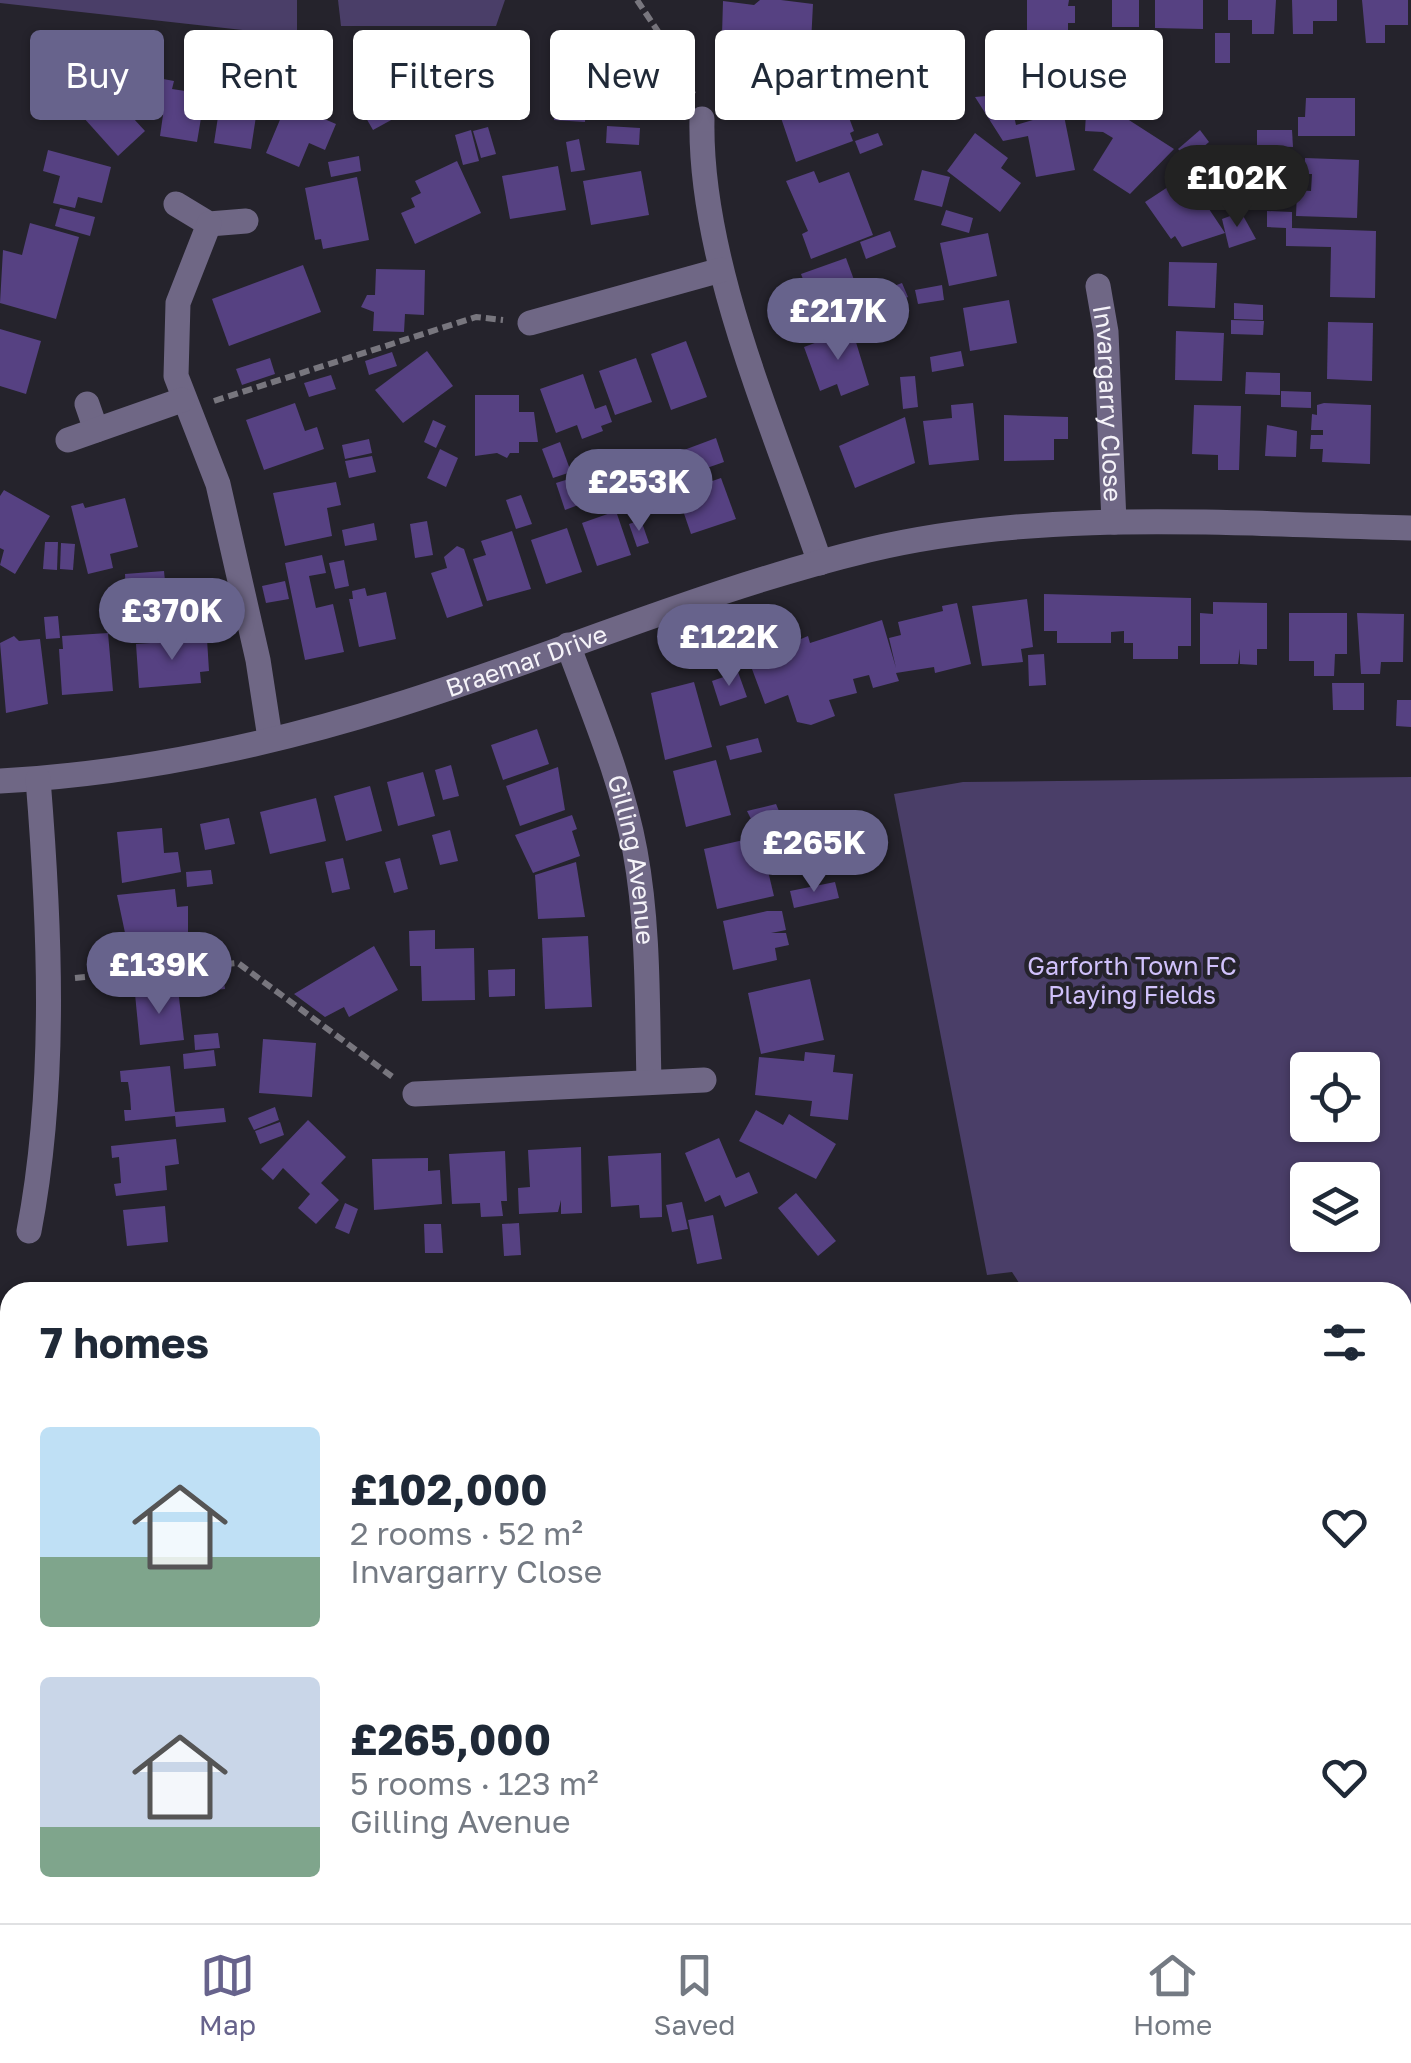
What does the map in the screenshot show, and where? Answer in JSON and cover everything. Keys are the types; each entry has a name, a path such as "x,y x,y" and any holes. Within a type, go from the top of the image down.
{"street":[{"path":"702,119 707,218 820,562"},
{"path":"176,204 209,224 246,221"},
{"path":"209,224 184,280 174,327 176,376 218,484 258,660 270,738"},
{"path":"530,323 721,270"},
{"name":"Invargarry Close","path":"1098,286 1106,332 1114,522"},
{"path":"87,404 96,430"},
{"path":"68,440 184,404"},
{"name":"Braemar Drive","path":"0,781 38,778 270,738 395,706 820,562 973,532 1114,522 1411,528"},
{"name":"Gilling Avenue","path":"568,645 614,768 635,850 645,935 648,1082"},
{"path":"29,1231 38,1186 49,980 38,778"},
{"path":"415,1094 704,1080"}],"path":[{"path":"637,0 684,72 702,119"},
{"path":"184,404 476,317 530,323"},
{"path":"49,980 238,963 415,1094"}],"green space":[{"path":"297,0 297,30 243,30 0,3"},
{"path":"338,0 505,0 496,26 341,26"},
{"name":"Garforth Town FC Playing Fields","path":"1411,777 1411,1282 1018,1282 1012,1272 987,1275 894,794 963,782"}],"building":[{"path":"760,0 813,4 812,30 722,30 723,1 754,5"},
{"path":"1027,0 1069,0 1068,6 1075,6 1075,23 1068,23 1068,30 1027,30"},
{"path":"1112,0 1139,0 1139,27 1112,27"},
{"path":"1155,0 1203,0 1203,29 1155,28"},
{"path":"1228,0 1276,0 1274,34 1252,34 1252,20 1228,20"},
{"path":"1292,0 1337,0 1337,21 1313,21 1313,34 1293,34"},
{"path":"1362,0 1408,0 1408,25 1385,25 1385,43 1366,43"},
{"path":"1215,33 1230,33 1230,63 1215,63"},
{"path":"164,79 174,81 172,89 184,91 184,120 201,120 197,142 160,136"},
{"path":"985,96 985,113 975,97"},
{"path":"1306,98 1355,98 1355,136 1298,136 1298,117 1305,117"},
{"path":"86,120 135,120 145,131 118,156"},
{"path":"218,120 255,120 251,149 214,143"},
{"path":"280,120 327,120 336,124 325,150 309,143 299,167 266,153"},
{"path":"367,120 391,120 373,130"},
{"path":"782,120 850,120 853,141 796,162"},
{"path":"990,120 1015,120 1016,125 1033,120 1065,120 1075,170 1036,177 1028,136 1003,141"},
{"path":"1086,120 1129,120 1174,149 1130,194 1093,170 1113,138 1103,132 1085,131"},
{"path":"607,126 640,128 639,145 606,143"},
{"path":"488,127 496,154 481,158 473,131"},
{"path":"471,130 479,161 463,165 455,135"},
{"path":"1200,130 1209,142 1188,160 1178,149"},
{"path":"1257,130 1292,130 1293,147 1257,146"},
{"path":"878,133 883,145 860,154 855,141"},
{"path":"975,133 1008,158 1001,168 1021,183 1000,212 947,171"},
{"path":"579,139 585,170 571,172 566,142"},
{"path":"48,150 111,167 102,203 78,197 75,208 53,203 60,176 43,171"},
{"path":"359,156 361,171 331,177 328,162"},
{"path":"1305,158 1359,160 1357,218 1296,216 1297,190 1311,191 1312,174 1304,174"},
{"path":"457,161 481,213 415,244 401,213 415,207 411,198 421,193 415,181"},
{"path":"558,166 566,210 510,219 502,176"},
{"path":"1200,166 1211,182 1197,191 1225,233 1182,247 1175,236 1171,239 1145,202"},
{"path":"922,170 950,177 942,207 914,200"},
{"path":"641,171 649,215 591,225 583,181"},
{"path":"814,171 819,183 849,172 873,235 811,259 802,234 808,231 786,181"},
{"path":"357,177 369,240 323,249 321,239 315,240 305,188"},
{"path":"60,208 95,217 90,236 55,226"},
{"path":"946,210 973,218 969,233 941,225"},
{"path":"1267,211 1292,212 1292,228 1376,231 1375,298 1330,297 1331,247 1286,246 1286,228 1267,227"},
{"path":"1241,212 1256,239 1229,248 1222,219"},
{"path":"30,223 79,237 56,319 0,303 3,250 22,255"},
{"path":"890,231 896,247 866,259 860,242"},
{"path":"988,233 997,276 949,286 940,243"},
{"path":"846,258 861,299 817,315 801,274"},
{"path":"1169,262 1217,263 1215,308 1168,306"},
{"path":"303,265 321,312 229,346 212,299"},
{"path":"376,269 425,270 424,315 405,314 404,332 373,331 374,312 361,307 367,295 375,295"},
{"path":"902,283 908,297 883,307 887,319 862,329 857,316 880,307 875,293"},
{"path":"942,285 944,300 918,304 915,290"},
{"path":"1009,300 1017,343 970,351 963,308"},
{"path":"1234,303 1263,305 1263,320 1234,319"},
{"path":"1231,320 1264,321 1263,335 1231,334"},
{"path":"1328,322 1373,323 1372,381 1327,379"},
{"path":"0,329 41,341 26,394 0,386"},
{"path":"852,329 869,385 841,396 837,384 820,391 804,347"},
{"path":"1176,331 1224,333 1222,381 1175,380"},
{"path":"686,341 707,397 671,410 651,354"},
{"path":"427,351 453,386 403,423 375,390"},
{"path":"961,351 964,366 932,372 930,357"},
{"path":"392,352 397,366 369,375 365,361"},
{"path":"270,358 275,374 242,385 236,369"},
{"path":"636,358 652,402 615,415 599,371"},
{"path":"1246,372 1280,373 1280,395 1245,394"},
{"path":"583,374 595,409 606,405 612,422 601,426 603,431 582,439 577,425 556,433 540,389"},
{"path":"331,375 336,389 309,397 304,383"},
{"path":"915,376 918,407 903,409 900,377"},
{"path":"1281,391 1311,392 1311,408 1281,407"},
{"path":"475,395 519,395 519,412 534,412 538,442 519,442 519,453 510,453 507,458 497,453 475,456"},
{"path":"295,403 305,431 317,427 324,449 264,470 246,420"},
{"path":"973,403 979,460 929,465 923,421 952,418 951,405"},
{"path":"1194,405 1241,406 1239,470 1218,470 1218,455 1192,454"},
{"path":"1317,405 1371,405 1370,464 1322,462 1323,449 1310,449 1311,435 1323,435 1323,430 1311,430 1312,414 1317,415"},
{"path":"1004,415 1068,417 1068,439 1054,439 1054,460 1004,461"},
{"path":"905,417 915,463 855,488 839,446"},
{"path":"433,420 446,426 436,448 424,442"},
{"path":"1267,425 1297,431 1296,457 1265,456"},
{"path":"716,438 724,462 684,476 676,453"},
{"path":"369,439 372,453 345,459 342,445"},
{"path":"560,442 571,472 553,478 542,449"},
{"path":"440,449 458,458 446,487 427,478"},
{"path":"372,456 376,472 349,478 345,461"},
{"path":"572,478 581,504 565,510 556,483"},
{"path":"721,478 736,519 691,534 677,493"},
{"path":"336,482 341,505 327,508 332,536 285,546 273,493"},
{"path":"647,489 653,506 628,515 622,498"},
{"path":"4,490 50,516 15,574 0,565 4,550 0,548 0,496"},
{"path":"521,495 532,524 516,529 506,500"},
{"path":"125,498 138,547 110,554 113,568 88,574 71,506 83,503 85,508"},
{"path":"616,511 631,555 597,566 582,523"},
{"path":"641,520 649,543 637,547 629,524"},
{"path":"427,521 433,555 415,558 410,524"},
{"path":"374,523 377,540 345,546 342,530"},
{"path":"567,528 582,572 546,584 531,540"},
{"path":"512,531 531,589 487,601 473,559 486,555 481,541"},
{"path":"45,542 58,542 57,570 43,569"},
{"path":"61,543 75,544 73,570 60,569"},
{"path":"457,546 464,549 483,606 447,618 431,573 447,568 444,557"},
{"path":"322,555 326,573 309,576 316,608 333,604 344,652 305,660 285,563"},
{"path":"344,560 349,586 335,589 329,563"},
{"path":"164,571 166,591 126,594 125,574"},
{"path":"285,581 289,599 266,603 262,586"},
{"path":"365,588 367,596 386,592 396,639 359,647 349,599 353,599 352,591"},
{"path":"1044,594 1191,598 1191,646 1178,646 1178,659 1133,659 1133,643 1124,643 1124,631 1111,632 1111,643 1057,643 1057,631 1044,631"},
{"path":"1027,599 1033,647 1021,649 1023,662 982,666 972,606"},
{"path":"1213,602 1267,603 1267,649 1257,649 1257,665 1240,664 1240,649 1238,664 1200,664 1200,613 1213,614"},
{"path":"957,603 971,664 935,673 934,667 896,673 899,681 873,688 869,675 853,679 857,693 829,700 835,716 811,725 797,722 788,695 765,704 749,661 808,636 810,643 882,620 896,668 889,638 901,635 898,622 943,611 942,606"},
{"path":"1289,613 1347,613 1347,654 1335,654 1334,676 1314,676 1314,661 1289,661"},
{"path":"1357,613 1404,614 1403,662 1381,662 1380,674 1361,674"},
{"path":"58,616 60,638 46,639 44,617"},
{"path":"108,633 113,691 62,695 62,636"},
{"path":"14,636 19,641 40,639 48,704 6,713 0,643"},
{"path":"207,639 209,671 200,672 201,683 139,688 136,644"},
{"path":"1044,654 1046,685 1029,686 1028,655"},
{"path":"738,672 747,697 720,706 712,681"},
{"path":"694,682 712,747 665,760 651,693"},
{"path":"1332,683 1364,683 1364,710 1333,710"},
{"path":"1397,700 1411,700 1411,727 1396,726"},
{"path":"537,729 549,764 503,780 491,745"},
{"path":"758,738 762,752 730,760 726,746"},
{"path":"716,760 731,815 686,827 673,771"},
{"path":"451,765 459,796 443,800 435,770"},
{"path":"558,767 565,810 520,826 506,786"},
{"path":"423,772 435,816 398,826 387,782"},
{"path":"370,786 382,831 346,841 334,796"},
{"path":"316,798 326,841 270,854 260,812"},
{"path":"776,804 787,830 760,837 747,811"},
{"path":"572,815 577,829 572,831 580,856 533,873 515,835"},
{"path":"229,818 235,844 205,850 200,824"},
{"path":"162,828 164,853 178,852 181,872 122,883 117,832"},
{"path":"450,830 458,861 440,865 432,835"},
{"path":"748,839 762,846 774,896 717,909 704,849"},
{"path":"343,858 350,889 332,893 325,862"},
{"path":"400,858 408,889 394,893 385,862"},
{"path":"576,862 585,917 538,919 535,875"},
{"path":"211,870 213,884 187,887 186,872"},
{"path":"835,882 839,898 794,908 790,891"},
{"path":"175,889 177,907 188,906 188,949 124,958 123,947 128,947 117,895"},
{"path":"782,911 786,930 771,933 786,933 789,945 775,948 777,960 733,970 723,921"},
{"path":"435,930 435,949 474,948 475,1000 422,1001 421,966 410,966 409,931"},
{"path":"588,936 592,1007 545,1009 542,938"},
{"path":"224,944 226,960 193,963 192,947"},
{"path":"374,946 398,990 349,1017 344,1007 325,1017 294,994"},
{"path":"515,969 515,996 489,997 488,970"},
{"path":"223,973 225,989 192,992 190,977"},
{"path":"810,979 824,1040 761,1054 748,993"},
{"path":"178,989 184,1040 140,1045 135,994"},
{"path":"218,1033 220,1048 195,1050 194,1035"},
{"path":"263,1039 316,1043 312,1097 259,1093"},
{"path":"214,1050 216,1066 184,1069 183,1054"},
{"path":"805,1052 835,1055 833,1072 853,1074 848,1120 810,1116 812,1101 755,1095 759,1057 804,1061"},
{"path":"170,1066 175,1112 224,1108 226,1122 176,1127 175,1116 125,1121 124,1110 131,1110 130,1095 128,1082 121,1082 120,1071"},
{"path":"275,1107 279,1120 254,1130 248,1118"},
{"path":"756,1110 783,1125 789,1114 836,1144 816,1179 739,1141"},
{"path":"308,1120 346,1157 321,1183 339,1200 316,1224 298,1208 310,1194 283,1168 273,1180 261,1169"},
{"path":"280,1122 284,1135 260,1144 255,1131"},
{"path":"719,1138 736,1178 749,1172 758,1193 725,1207 720,1195 705,1202 685,1153"},
{"path":"176,1139 179,1164 165,1166 167,1190 116,1196 114,1184 121,1183 119,1157 112,1158 111,1146"},
{"path":"581,1147 582,1213 561,1214 561,1200 558,1212 519,1214 518,1188 530,1187 528,1150"},
{"path":"505,1151 507,1201 501,1201 503,1216 481,1217 480,1203 452,1204 449,1154"},
{"path":"661,1153 662,1217 640,1218 639,1205 611,1207 608,1156"},
{"path":"428,1158 428,1171 440,1170 442,1204 374,1210 372,1159"},
{"path":"796,1193 836,1241 818,1256 778,1208"},
{"path":"682,1202 688,1229 672,1232 666,1205"},
{"path":"345,1203 358,1209 349,1234 335,1228"},
{"path":"165,1206 168,1242 127,1246 123,1210"},
{"path":"713,1215 722,1259 697,1264 688,1220"},
{"path":"519,1223 521,1255 504,1256 502,1224"},
{"path":"424,1224 441,1224 443,1253 425,1253"}]}
